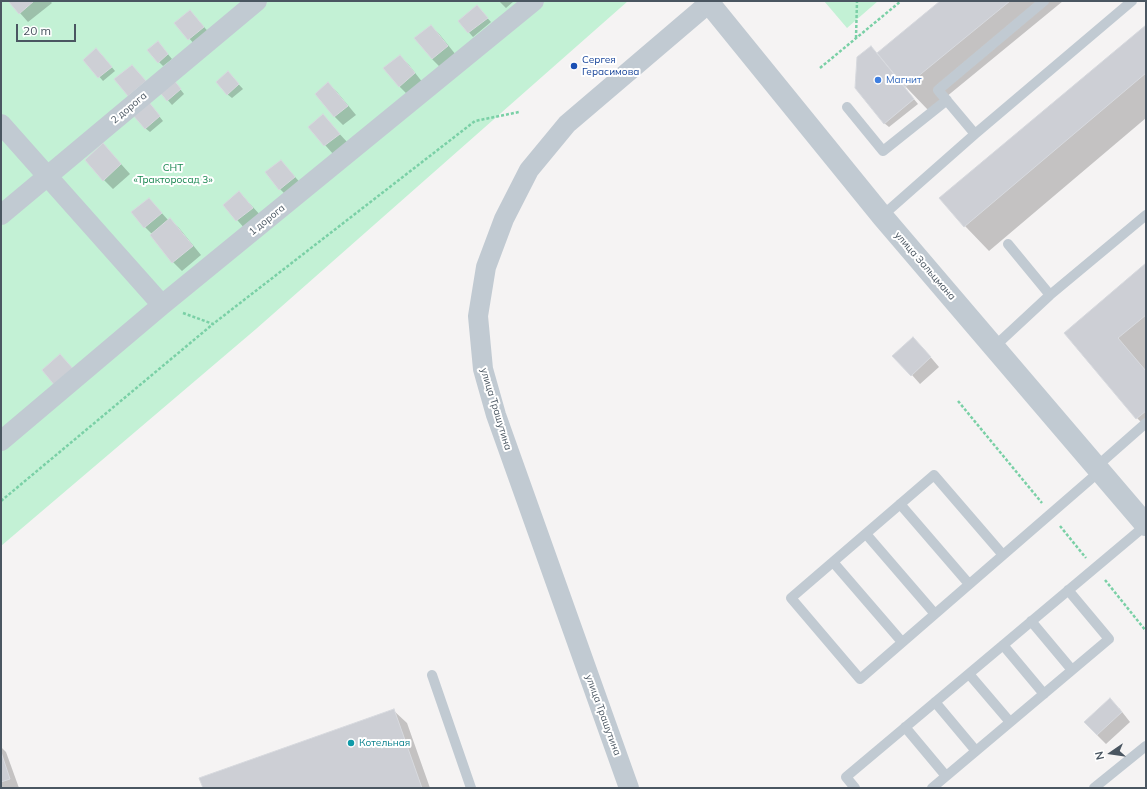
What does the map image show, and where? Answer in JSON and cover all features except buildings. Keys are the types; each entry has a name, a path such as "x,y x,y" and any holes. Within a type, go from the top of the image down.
{"street":[{"name":"2 дорога","path":"1,215 257,1"},
{"name":"1 дорога","path":"1,441 162,305 534,1"},
{"name":"улица Зальцмана","path":"710,2 882,216 1146,525"},
{"name":"улица Трашутина","path":"629,788 496,416 483,369 478,316 486,267 504,219 529,170 567,124 710,2"},
{"path":"1,124 162,305"}],"lane":[{"path":"975,134 938,90 1044,1"},
{"path":"882,216 975,134 1132,1"},
{"path":"847,107 883,151 946,100"},
{"path":"994,347 1050,295 1146,215"},
{"path":"1008,244 1050,295"},
{"path":"1003,555 934,475 791,598 860,678 1003,555 1098,469 1146,423"},
{"path":"900,504 969,584"},
{"path":"855,788 846,777 1146,525"},
{"path":"866,534 935,614"},
{"path":"833,562 902,642"},
{"path":"932,788 1109,639 1068,590"},
{"path":"1031,622 1072,670"},
{"path":"1003,645 1044,694"},
{"path":"969,674 1010,722"},
{"path":"432,675 471,788"},
{"path":"935,702 976,751"},
{"path":"905,727 946,776"},
{"path":"1094,788 1146,746"}],"path":[{"path":"856,38 857,1"},
{"path":"820,68 901,1"},
{"path":"1,501 213,324 475,121 519,112"},
{"path":"162,305 213,324"}],"green space":[{"name":"СНТ «Тракторосад 3»","path":"1,1 628,1 256,329 1,546"},
{"path":"824,1 878,1 847,28"}],"place":[{"name":"Сергея Герасимова","path":"574,66"},
{"name":"Магнит","path":"878,80"},
{"name":"Котельная","path":"351,743"}]}
